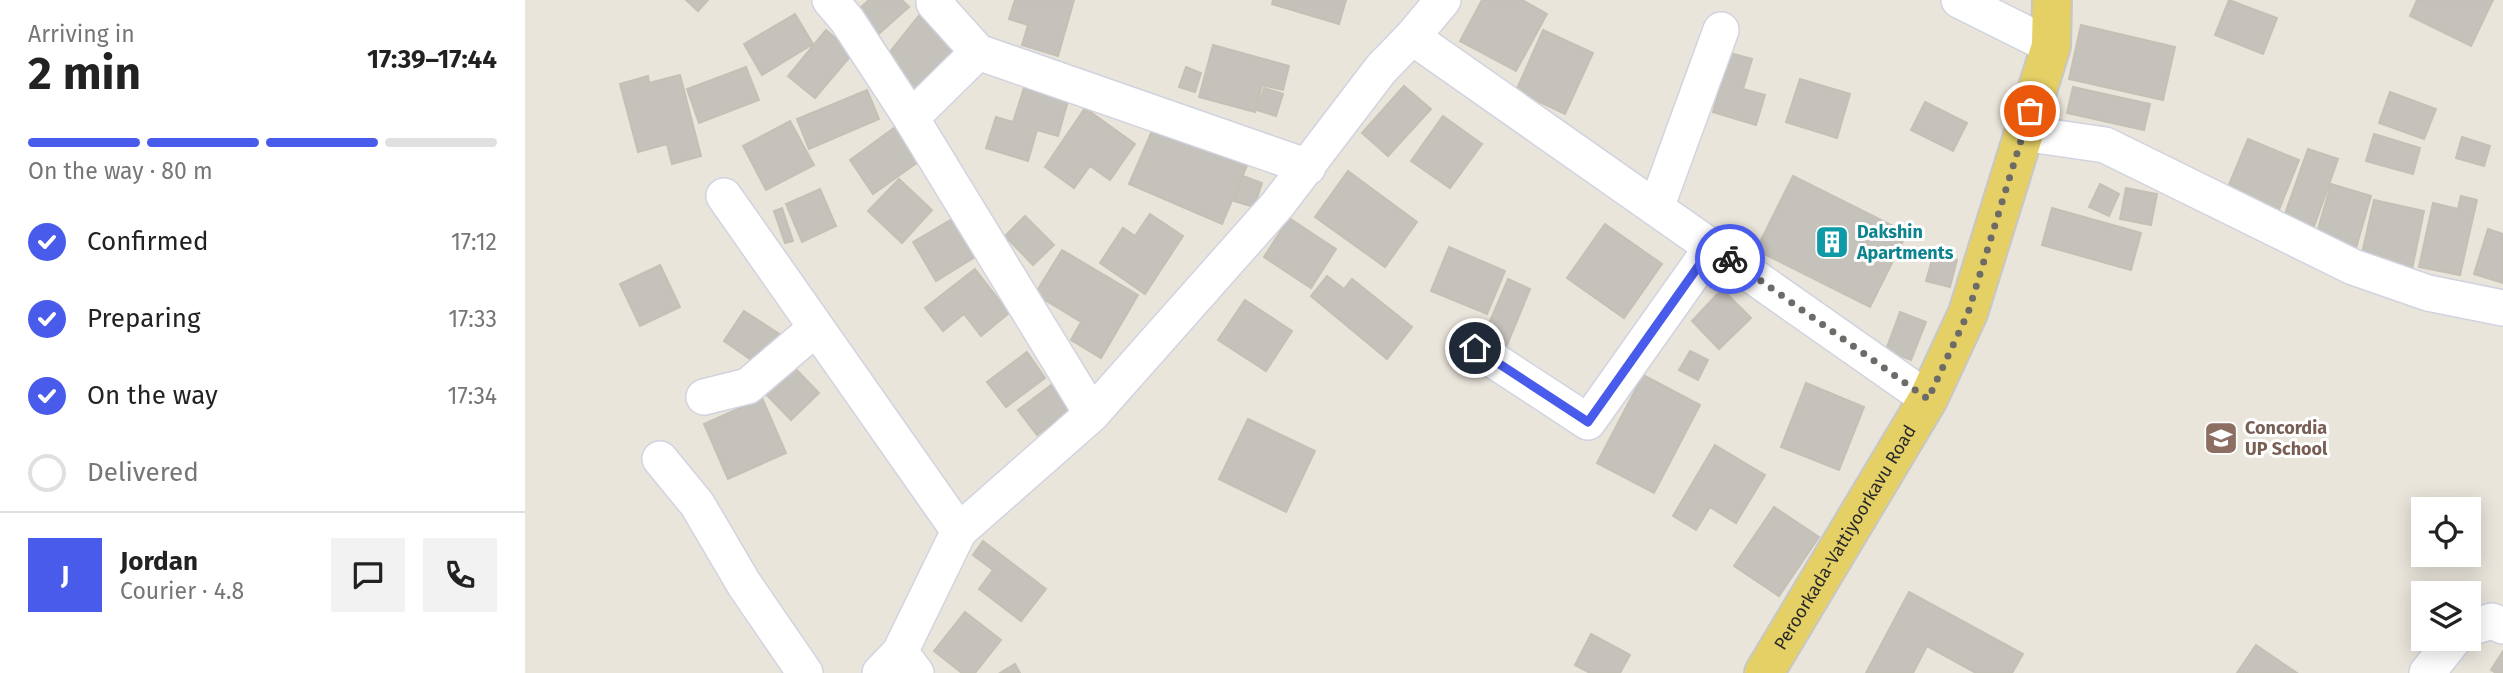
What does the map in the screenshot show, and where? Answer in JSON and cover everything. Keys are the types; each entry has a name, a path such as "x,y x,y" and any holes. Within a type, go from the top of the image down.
{"main road":[{"name":"Peroorkada-Vattiyoorkavu Road","path":"1764,673 1928,399 1968,313 2051,46 2052,0"}],"street":[{"path":"831,0 911,118 1091,414"},
{"path":"938,0 934,3 978,52 1308,167"},
{"path":"898,666 959,531 1091,414 1204,290 1308,167 1381,69 1443,0"},
{"path":"1959,0 2051,46"},
{"path":"1656,208 1721,30"},
{"path":"1412,37 1928,399"},
{"path":"911,118 978,52"},
{"path":"2023,133 2105,145 2353,267 2428,293 2503,308"},
{"path":"724,196 959,531"},
{"path":"1475,348 1588,422 1712,247"},
{"path":"705,397 748,386 816,328"},
{"path":"660,458 698,504 744,584 805,673"},
{"path":"2481,624 2492,621 2503,626"},
{"path":"2427,673 2444,651"}],"building":[{"path":"686,0 708,0 698,11"},
{"path":"869,0 902,0 909,7 873,39 852,15"},
{"path":"1015,0 1074,0 1058,56 1022,45 1028,25 1009,19"},
{"path":"1273,0 1346,0 1339,24 1272,4"},
{"path":"1482,0 1522,0 1547,14 1516,71 1460,41"},
{"path":"2229,0 2277,18 2263,54 2215,35"},
{"path":"2417,0 2493,0 2471,46 2410,16"},
{"path":"921,13 960,45 920,94 881,63"},
{"path":"795,14 813,44 762,75 744,44"},
{"path":"2081,25 2175,47 2163,100 2069,79"},
{"path":"826,30 853,53 815,98 788,76"},
{"path":"1543,30 1593,53 1565,114 1516,91"},
{"path":"1213,45 1289,66 1283,90 1262,85 1255,112 1199,97"},
{"path":"1730,53 1752,59 1743,89 1765,95 1756,125 1713,112"},
{"path":"746,67 759,100 699,123 687,89"},
{"path":"1186,67 1201,73 1195,92 1179,87"},
{"path":"680,75 701,156 672,164 667,144 638,152 620,84 648,76 649,83"},
{"path":"1800,79 1850,94 1837,138 1786,122"},
{"path":"1404,86 1431,109 1388,156 1362,133"},
{"path":"2073,87 2150,104 2144,130 2067,113"},
{"path":"1024,88 1068,101 1058,136 1037,130 1028,161 986,148 996,117 1013,122"},
{"path":"1264,88 1283,94 1276,116 1257,110"},
{"path":"867,90 879,119 809,149 797,119"},
{"path":"2390,92 2436,109 2424,139 2379,123"},
{"path":"1925,102 1967,123 1953,151 1911,130"},
{"path":"1085,108 1135,144 1110,180 1090,166 1074,188 1045,167"},
{"path":"1443,116 1482,144 1450,188 1411,161"},
{"path":"790,121 814,165 766,190 743,146"},
{"path":"901,123 925,157 873,194 850,160"},
{"path":"1155,124 1248,163 1222,224 1129,184"},
{"path":"2374,134 2420,148 2413,174 2366,161"},
{"path":"2462,137 2490,146 2484,166 2456,158"},
{"path":"2248,139 2299,160 2270,232 2218,211"},
{"path":"2308,149 2338,159 2310,238 2280,228"},
{"path":"1348,171 1417,222 1385,267 1315,217"},
{"path":"1243,176 1262,183 1254,207 1234,201"},
{"name":"Dakshin Apartments","path":"1793,176 1907,233 1870,307 1756,250"},
{"path":"899,179 932,210 902,243 868,211"},
{"path":"2100,184 2119,194 2109,216 2089,207"},
{"path":"2331,184 2371,196 2352,262 2312,250"},
{"path":"2126,188 2157,194 2151,225 2120,219"},
{"path":"820,189 836,226 802,242 786,204"},
{"path":"2461,196 2477,200 2460,275 2419,267 2433,203 2458,209"},
{"path":"2374,200 2424,211 2412,269 2361,258"},
{"path":"782,208 793,241 785,243 774,211"},
{"path":"2052,208 2141,233 2131,270 2042,245"},
{"path":"1150,214 1183,236 1145,294 1100,263 1123,228 1135,236"},
{"path":"1025,216 1054,245 1033,265 1005,236"},
{"path":"1289,218 1336,249 1311,288 1264,257"},
{"path":"952,219 975,257 936,281 913,242"},
{"path":"1605,224 1662,264 1624,318 1567,278"},
{"path":"2488,229 2503,234 2503,283 2474,274"},
{"path":"1449,247 1505,271 1487,314 1431,291"},
{"path":"1062,250 1138,295 1101,358 1071,340 1081,322 1035,294"},
{"path":"1934,253 1957,260 1950,287 1926,281"},
{"path":"660,265 680,307 640,326 620,284"},
{"path":"975,269 1009,313 981,336 964,314 943,331 925,308"},
{"path":"1327,276 1344,289 1352,279 1412,327 1387,359 1311,296"},
{"path":"1508,279 1530,289 1505,350 1482,340"},
{"path":"1722,289 1751,318 1719,349 1692,321"},
{"path":"1245,300 1292,331 1266,371 1218,340"},
{"path":"744,311 784,337 763,368 724,341"},
{"path":"1900,312 1926,322 1911,360 1886,350"},
{"path":"1690,351 1708,360 1698,380 1679,370"},
{"path":"1027,352 1045,378 1006,407 987,382"},
{"path":"789,362 819,393 791,420 761,389"},
{"path":"1643,375 1700,405 1654,493 1597,463"},
{"path":"1058,380 1077,406 1037,435 1018,410"},
{"path":"1806,383 1864,407 1839,470 1781,447"},
{"path":"762,398 786,453 728,479 704,424"},
{"path":"1248,419 1315,451 1286,512 1219,479"},
{"path":"1715,445 1765,475 1736,523 1710,507 1696,530 1673,516"},
{"path":"1774,507 1819,537 1779,596 1734,566"},
{"path":"983,541 1046,589 1021,621 979,589 993,570 973,555"},
{"path":"1909,592 2023,654 2012,673 1976,673 1927,646 1913,673 1866,673"},
{"path":"965,612 1001,640 975,673 962,673 934,651"},
{"path":"1591,634 1630,655 1620,673 1590,673 1575,665"},
{"path":"2256,645 2297,673 2237,673"},
{"path":"2503,651 2503,673 2496,673 2491,670"},
{"path":"1015,664 1020,673 1000,673"}],"way so far":[{"path":"1730,259 1928,399 1968,313 2030,111"}],"place":[{"name":"Dakshin Apartments","path":"1832,242"},
{"name":"Concordia UP School","path":"2221,438"}],"route":[{"path":"1475,348 1588,422 1712,247 1730,259"}]}
